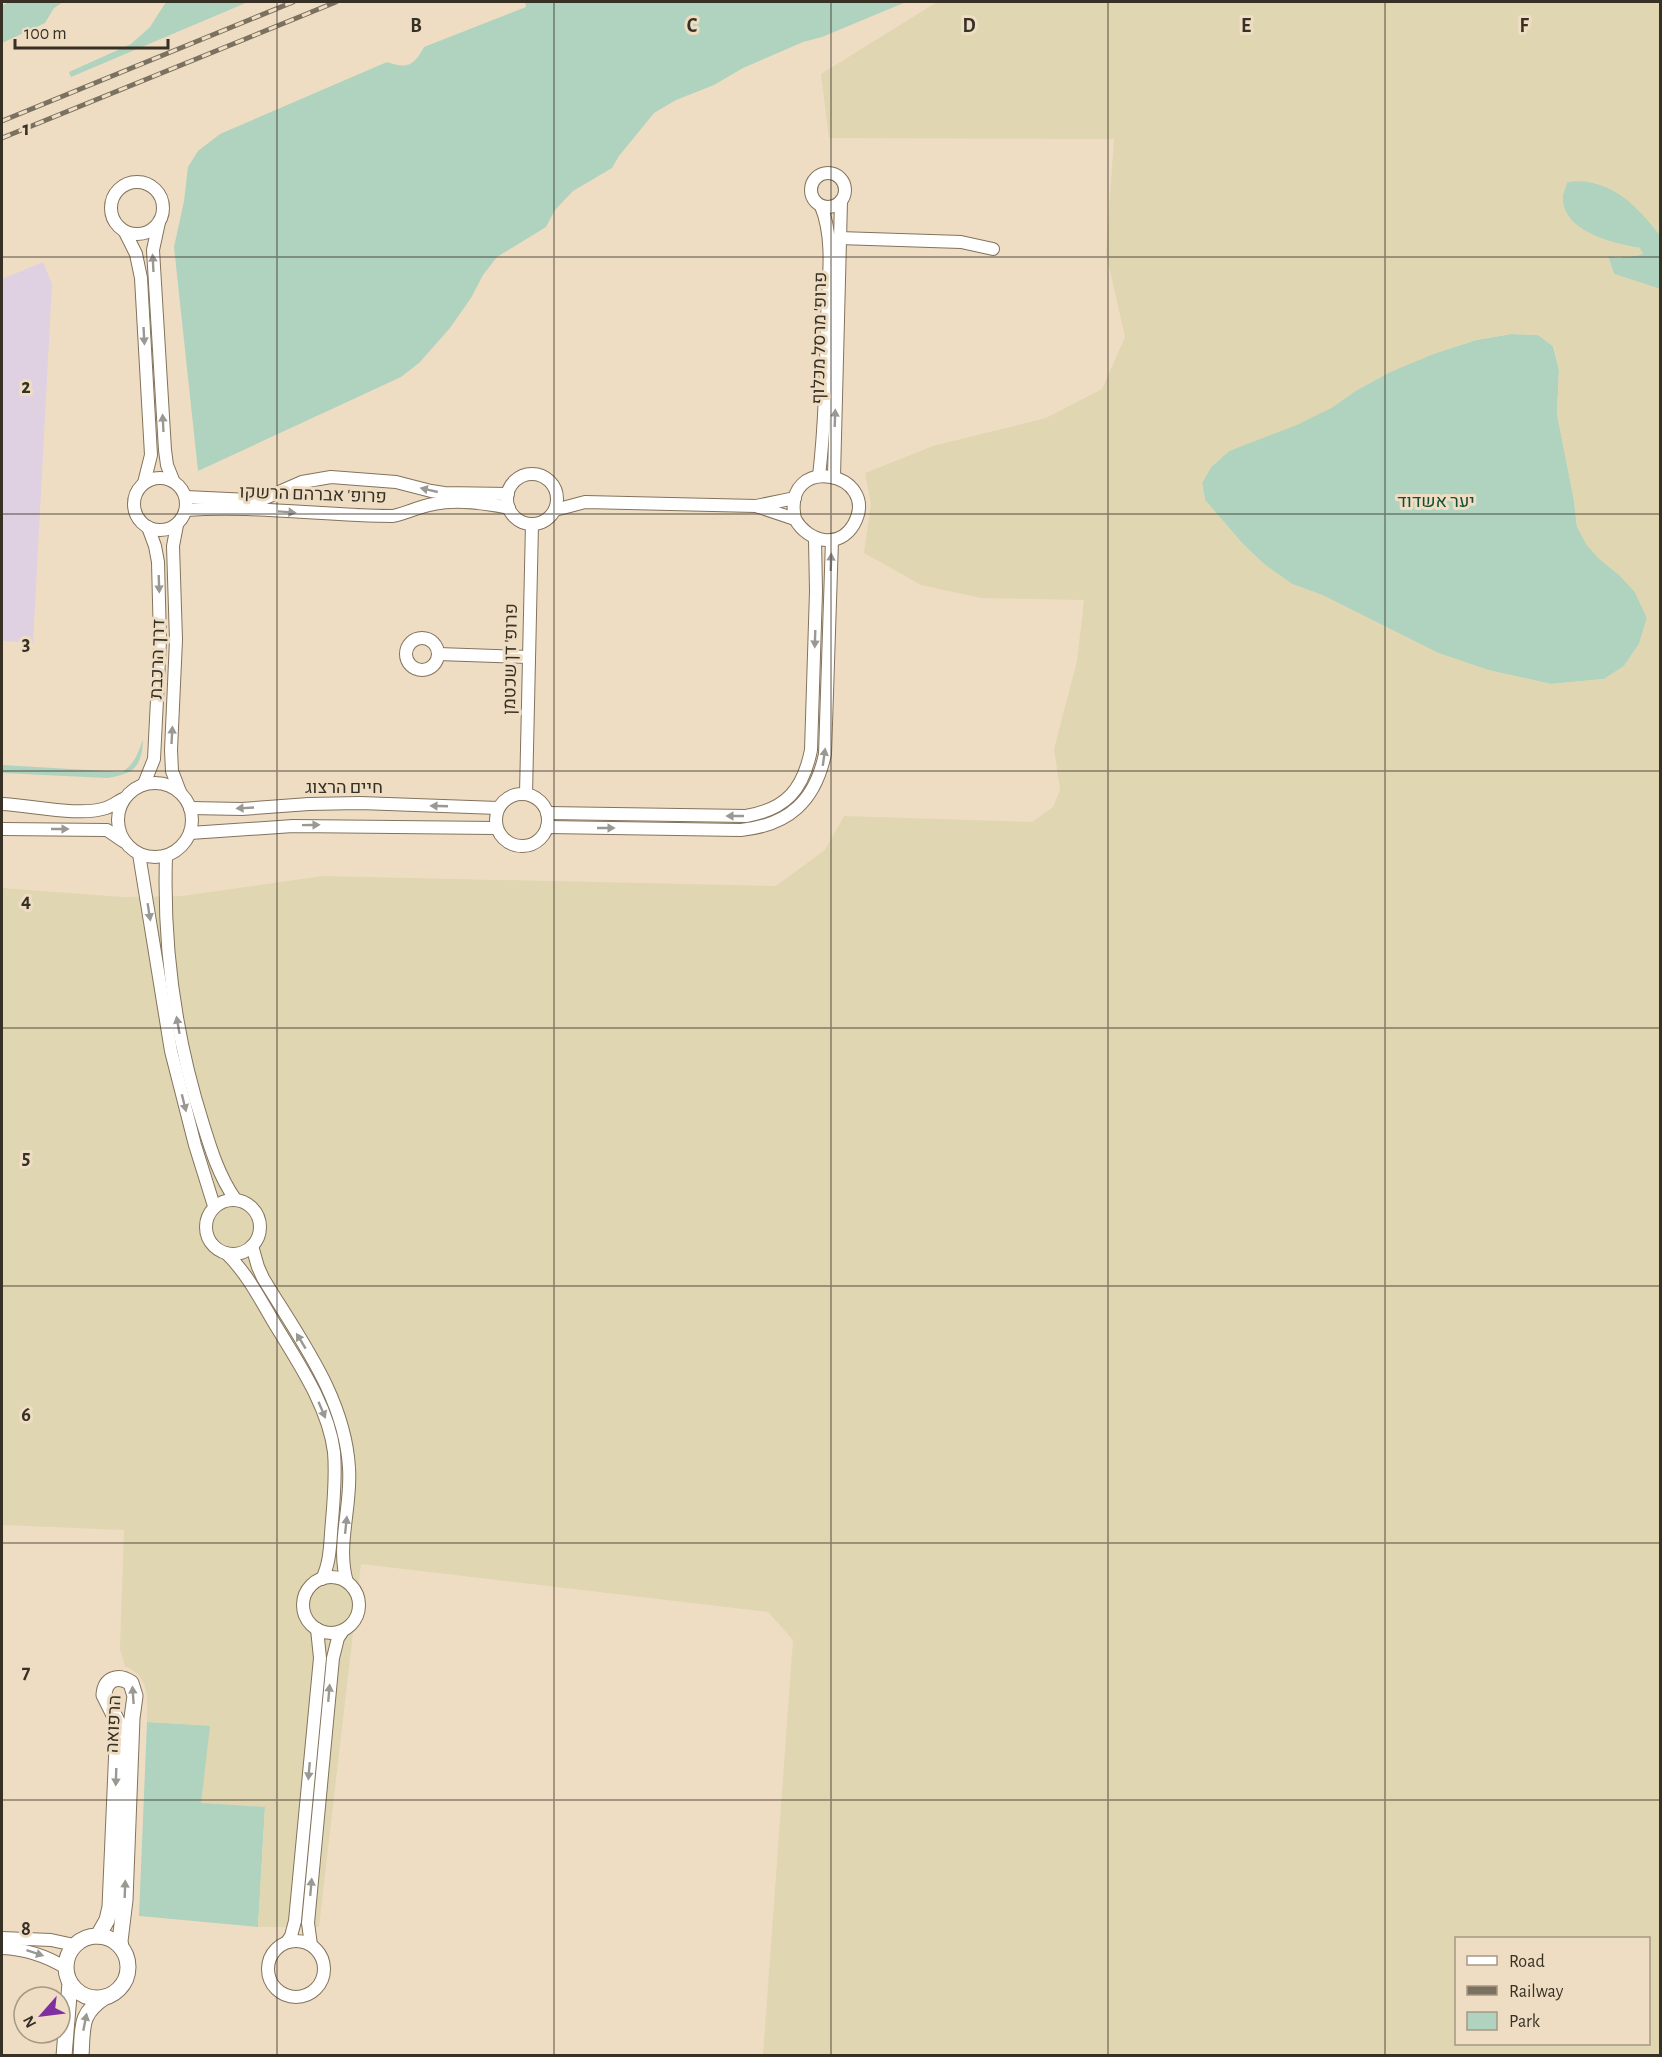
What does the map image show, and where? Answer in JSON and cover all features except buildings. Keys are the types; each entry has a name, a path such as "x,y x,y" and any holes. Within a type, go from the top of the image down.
{"street":[{"path":"832,172 842,179 845,190 841,201 832,207 821,206 812,198 810,187 816,177 832,172"},
{"path":"144,483 151,455 141,278 136,254 125,232 113,219 111,204 117,191 130,183 143,183 157,191 163,207 153,250 166,459 173,480 183,490 186,504 177,525 163,530 148,527 139,519 134,503 137,491 144,483 158,477 173,480"},
{"name":"פרופ' מרסל מכלוף","path":"834,476 841,201"},
{"name":"פרופ' מרסל מכלוף","path":"819,476 824,434 829,260 827,226 821,206"},
{"path":"125,232 144,233 159,222"},
{"path":"839,238 960,242 993,249"},
{"path":"531,474 547,479 556,492 555,510 546,521 532,524 518,519 509,508 508,494 516,480 531,474"},
{"path":"819,476 834,476 849,485 857,500 858,509 853,526 840,537 832,540 815,538 800,527 795,519 793,510 795,498 804,484 819,476"},
{"name":"פרופ' אברהם הרשקו","path":"186,504 263,499 302,482 331,477 396,482 438,492 508,494"},
{"path":"556,492 585,502"},
{"path":"555,510 585,502 756,506 795,498"},
{"name":"פרופ' אברהם הרשקו","path":"186,504 311,514 383,516 406,513 426,506 449,502 509,508"},
{"path":"756,506 795,519"},
{"name":"פרופ' דן שכטמן","path":"526,794 532,524"},
{"name":"דרך הרכבת","path":"177,525 173,546 176,640 171,750 172,771 180,792"},
{"name":"דרך הרכבת","path":"144,784 154,759 160,640 158,562 148,527"},
{"path":"547,813 746,816 774,808 789,798 800,785 807,771 811,750 816,591 815,538"},
{"path":"547,827 741,830 761,828 779,821 798,808 811,792 821,772 825,754 832,540"},
{"path":"438,654 528,657"},
{"path":"2,804 93,811 106,808 144,784 156,782 169,785 180,792 190,808 192,825 184,843 176,851 154,858 139,854 106,830 2,829"},
{"path":"526,794 540,801 547,813 547,827 540,840 518,847 505,841 496,828 495,821 498,808 510,796 526,794"},
{"path":"123,799 118,810 117,821 124,842"},
{"name":"חיים הרצוג","path":"190,808 242,809 360,803 498,808"},
{"path":"190,833 314,825 496,828"},
{"path":"139,854 171,1051 195,1145 214,1206"},
{"path":"166,856 165,920 172,986 182,1047 195,1100 217,1167 235,1199"},
{"path":"226,1253 240,1253 252,1246 259,1234 259,1221 253,1209 248,1204 235,1199 220,1202 214,1206 206,1220 206,1233 216,1248 226,1253 241,1269 286,1343 327,1420 334,1452 335,1480 328,1560 322,1579"},
{"path":"252,1246 258,1268 324,1380 340,1416 350,1471 343,1562 347,1582"},
{"path":"317,1629 320,1658 295,1921 287,1942 273,1953 268,1974 274,1987 292,1997 312,1993 322,1981 324,1970 322,1959 311,1945 308,1923 333,1658 338,1638 351,1626 359,1611 356,1592 347,1582 335,1578 322,1579 306,1592 303,1606 307,1620 317,1629 329,1634 342,1632"},
{"name":"הרפואה","path":"98,1936 110,1907 118,1723 104,1695 106,1684 118,1678 131,1683 135,1696 121,1947"},
{"path":"64,2055 70,1983 66,1960 74,1945 89,1936 107,1937 121,1947 127,1959 126,1978 119,1989 92,2005 87,2011 83,2025 81,2055"},
{"path":"2,1938 51,1940 74,1945"},
{"path":"287,1942 300,1941 311,1945"},
{"path":"2,1948 28,1951 53,1960 66,1968"},
{"path":"70,1983 86,1996 105,1997"}],"shaded area":[{"path":"43,262 52,284 33,643 2,641 2,279"}],"green space":[{"path":"9,2 63,2 54,8 45,23 2,43 2,6"},
{"path":"166,2 248,2 71,77 69,72 131,44 150,27"},
{"path":"525,2 906,2 743,68 714,85 676,100 654,113 612,168 573,191 555,210 546,227 497,257 450,328 419,363 401,377 198,471 174,247 184,201 188,167 198,151 220,134 387,62 400,65 409,64 417,58 424,47 526,7"},
{"path":"1580,180 1606,187 1626,198 1660,235 1660,289 1614,274 1608,256 1620,258 1640,248 1591,234 1570,218 1564,208 1563,193 1567,182"},
{"name":"יער אשדוד","path":"1511,334 1538,335 1553,346 1559,370 1557,414 1577,527 1635,592 1647,618 1639,644 1624,666 1604,679 1551,684 1488,670 1438,653 1322,595 1292,584 1265,565 1242,543 1205,500 1202,483 1211,467 1229,451 1331,408 1357,390 1390,372 1433,354 1476,340"},
{"path":"143,739 141,756 135,768 116,776 107,778 2,773 2,765 122,772 133,762"},
{"path":"147,1722 210,1725 265,1807 258,1927 139,1916"}],"sand":[{"path":"937,2 1660,2 1660,235 1631,203 1609,188 1582,181 1567,182 1563,196 1564,208 1579,227 1603,239 1640,248 1643,254 1625,257 1608,256 1614,274 1660,289 1660,2055 763,2055 793,1640 768,1612 361,1564 319,1927 258,1927 265,1807 201,1803 210,1726 147,1722 146,1689 139,1676 125,1666 120,1649 124,1530 2,1525 2,888 123,897 182,896 323,876 776,886 825,850 844,816 1032,822 1053,807 1060,790 1054,749 1077,661 1084,600 981,598 921,585 864,553 871,504 865,473 933,446 1046,418 1102,389 1125,337 1106,253 1114,139 829,138 821,74","holes":["1511,334 1538,335 1554,346 1559,370 1557,414 1577,527 1586,544 1598,558 1635,592 1647,618 1639,644 1624,666 1604,679 1551,684 1488,670 1438,653 1322,595 1292,584 1265,565 1242,543 1205,500 1202,483 1211,467 1229,451 1297,425 1331,408 1357,390 1390,372 1433,354 1476,340"]}],"railway":[{"path":"2,121 293,2"},
{"path":"2,138 336,2"}]}
